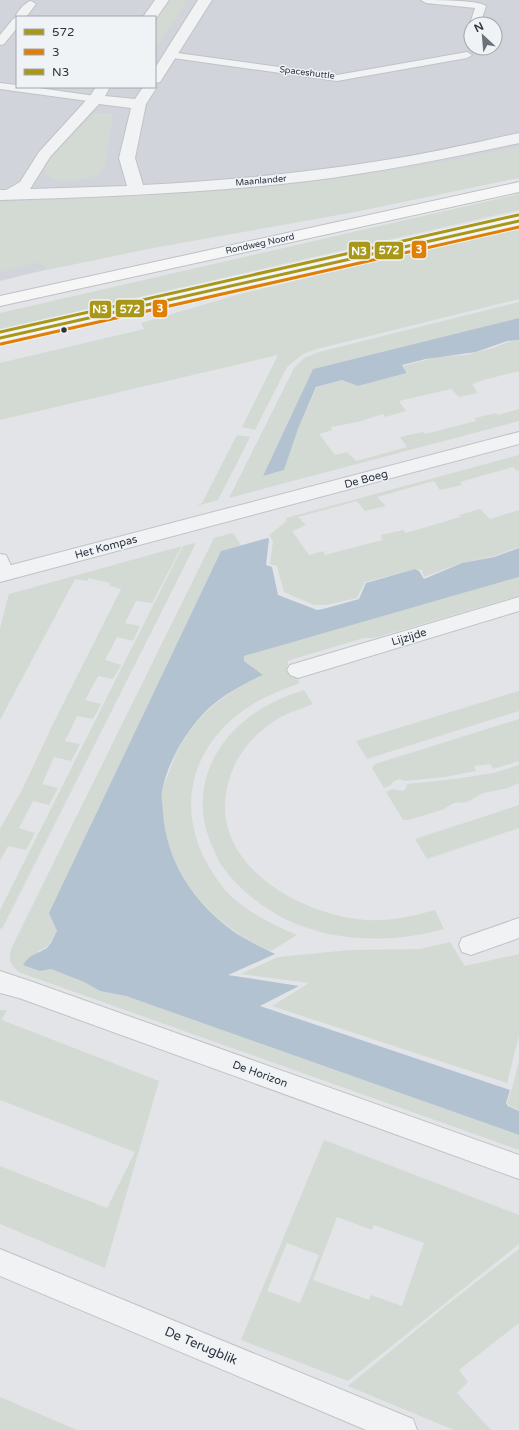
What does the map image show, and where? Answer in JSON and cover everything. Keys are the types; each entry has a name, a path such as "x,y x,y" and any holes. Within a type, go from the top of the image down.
{"main road":[{"name":"Rondweg Noord","path":"0,301 519,187"},
{"path":"0,338 519,221"}],"street":[{"path":"151,16 162,0"},
{"path":"156,77 205,0"},
{"path":"136,190 127,158 139,104 149,88"},
{"path":"4,195 26,185 44,155 99,93 139,104"},
{"name":"Maanlander","path":"4,195 136,190 269,181 353,170 429,157 519,138"},
{"name":"De Boeg","path":"213,519 519,438"},
{"name":"Het Kompas","path":"2,569 213,519"},
{"name":"Lijzijde","path":"298,670 519,604"},
{"path":"471,945 519,928"},
{"name":"De Horizon","path":"0,982 519,1167"},
{"name":"De Terugblik","path":"0,1262 402,1430"}],"lane":[{"path":"426,0 481,6 478,16"},
{"path":"21,16 31,4"},
{"path":"0,42 16,22"},
{"name":"Spaceshuttle","path":"170,55 337,78 463,55"},
{"path":"0,86 16,87"},
{"path":"28,88 99,93"}],"shaded area":[{"path":"0,0 519,0 519,160 313,204 0,281"},
{"path":"168,0 187,0 156,47 156,18"},
{"path":"94,113 111,113 113,115 105,164 99,175 70,181 62,181 48,176 43,171 51,157"},
{"path":"519,147 519,178 355,212 153,248 47,270 40,262 0,272 0,202 76,199 228,189 304,182 385,172"},
{"path":"519,194 519,210 0,329 0,313"},
{"path":"519,227 519,299 317,349 303,354 287,367 255,430 242,427 278,355 0,420 0,363 144,329 141,323 240,294"},
{"path":"519,302 519,318 313,369 263,476 284,470 298,429 317,387 342,380 358,386 408,373 403,366 438,357 466,355 519,340 519,371 472,384 478,393 459,397 451,389 399,401 406,411 385,417 383,414 358,422 331,427 332,430 319,434 335,455 347,452 356,461 407,447 400,437 423,432 425,434 476,421 475,418 496,413 498,415 519,409 519,421 229,498 294,368 304,358 319,352"},
{"path":"237,435 250,437 218,500 196,506 202,503"},
{"path":"519,455 519,470 517,471 513,467 460,482 462,485 440,490 434,481 377,497 386,506 365,511 357,501 298,517 306,525 292,531 309,555 324,551 325,555 382,540 381,535 403,530 406,533 460,517 459,515 480,509 490,519 519,510 519,547 494,556 461,563 424,577 422,570 415,569 365,582 357,598 327,605 314,605 284,592 277,566 270,564 273,541 269,535 287,521 286,518"},
{"path":"233,533 241,545 221,551 50,913 57,931 47,947 37,952 32,967 40,971 51,969 84,982 100,991 126,996 519,1135 519,1150 21,973 11,963 11,949 214,538"},
{"path":"196,543 2,929 0,928 0,910 183,546"},
{"path":"182,546 152,603 136,601 125,623 140,626 133,641 117,637 105,660 121,665 113,679 98,676 85,700 101,704 93,719 77,716 65,741 80,744 71,761 54,757 42,784 58,788 49,805 33,801 19,828 35,833 26,850 8,846 0,861 0,829 23,788 53,724 121,589 110,586 110,583 89,578 87,581 75,579 0,720 0,628 9,594"},
{"path":"519,577 519,596 374,638 364,638 288,661 288,665 300,683 276,692 253,704 230,722 212,742 199,764 192,788 191,812 196,837 206,862 229,894 256,915 297,935 271,951 250,941 213,913 197,897 184,878 174,858 166,836 162,792 176,755 184,740 205,713 232,692 263,675 244,661 244,656"},
{"path":"304,690 313,704 283,716 263,729 250,742 234,766 225,803 228,830 239,853 257,874 279,891 304,904 331,914 367,920 396,919 435,910 444,929 405,937 365,938 345,937 306,928 269,910 237,884 221,865 207,831 203,812 203,794 207,776 214,759 236,728 252,715 277,700"},
{"path":"519,691 519,711 367,759 356,741"},
{"path":"519,719 519,761 493,769 490,764 474,766 476,771 445,777 405,781 399,779 384,788 372,768 375,764"},
{"path":"519,765 519,783 508,788 483,793 467,802 454,803 442,810 408,820 403,820 386,792 392,789 403,791 407,784 493,773"},
{"path":"519,805 519,828 427,859 415,839"},
{"path":"450,942 465,966 519,954 519,1035 507,1083 272,1006 309,983 241,974 278,957 349,950 420,949"},
{"path":"0,1010 7,1010 2,1020 159,1081 105,1268 0,1224 0,1166 107,1208 135,1152 0,1100"},
{"path":"519,1061 519,1110 507,1103"},
{"path":"324,1140 519,1215 519,1244 348,1381 241,1340","holes":["337,1217 372,1230 374,1225 424,1243 402,1306 371,1295 369,1300 313,1280","287,1243 319,1255 300,1303 267,1291"]},
{"path":"519,1249 519,1323 459,1370 468,1382 457,1393 491,1430 454,1430 348,1386 453,1300"},
{"path":"0,1397 77,1430 0,1430"}],"water":[{"path":"519,318 519,340 507,341 476,352 426,359 402,365 407,373 358,386 342,380 316,387 298,429 284,470 263,476 313,369"},
{"path":"268,538 266,565 272,567 278,595 317,610 359,599 366,583 415,569 419,571 424,579 462,563 494,557 519,548 519,577 244,656 244,661 263,675 240,686 225,696 211,706 197,721 184,739 173,759 165,780 162,796 165,830 176,864 184,879 206,907 219,920 233,931 275,954 228,975 299,986 260,1006 510,1090 506,1103 508,1106 519,1111 519,1135 126,996 100,991 84,982 51,969 40,971 23,965 31,956 47,948 57,931 49,913 221,551"}],"transit line":[{"name":"N3","path":"0,332 518,215"},
{"name":"572","path":"0,338 519,221"},
{"name":"3","path":"1,344 519,227"}]}
